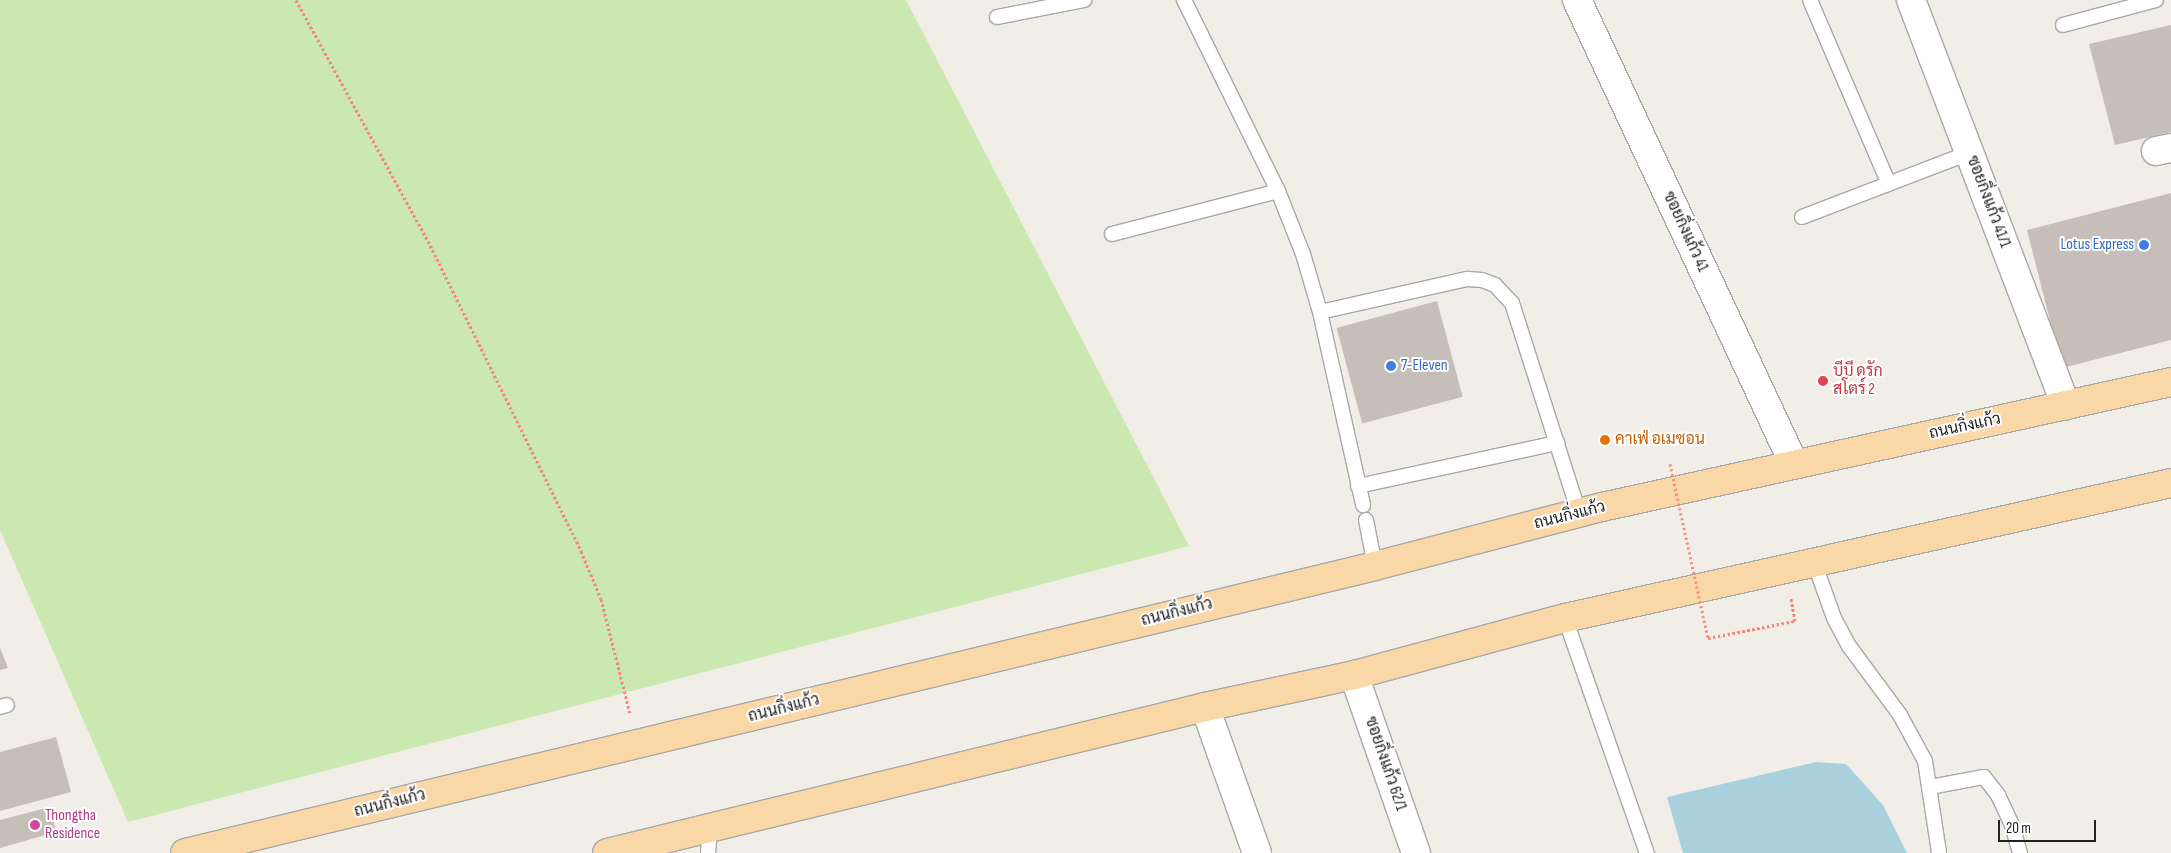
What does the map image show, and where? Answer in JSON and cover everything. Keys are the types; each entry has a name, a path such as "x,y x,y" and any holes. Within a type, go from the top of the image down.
{"main road":[{"name":"ถนนกิ่งแก้ว","path":"185,853 1375,566 1579,513 2171,382"},
{"path":"607,853 709,840 1205,707 1354,675 1565,618 2171,483"}],"street":[{"name":"ซอยกิ่งแก้ว 41","path":"1577,0 1794,464"},
{"name":"ซอยกิ่งแก้ว 41/1","path":"1911,0 2066,405"},
{"name":"ซอยกิ่งแก้ว 62/1","path":"1354,675 1416,853"},
{"path":"1205,707 1257,853"}],"lane":[{"path":"997,17 1084,0"},
{"path":"1184,0 1278,191 1303,254 1320,312 1363,504"},
{"path":"1810,0 1889,184"},
{"path":"2062,25 2156,0"},
{"path":"1802,217 1969,154"},
{"path":"1112,234 1278,191"},
{"path":"1320,312 1466,279 1482,280 1495,285 1512,303 1579,513"},
{"path":"1358,486 1556,443"},
{"path":"1366,520 1375,566"},
{"path":"1814,562 1834,618 1849,646 1900,715 1925,761 1939,853"},
{"path":"1565,618 1648,853"},
{"path":"1930,787 1984,777 1998,794 2012,825 2020,853"}],"path":[{"path":"296,0 428,241 581,551 600,599 638,744"},
{"path":"1670,464 1708,638 1795,621 1786,568"}],"green space":[{"path":"0,0 906,0 1189,546 128,822 0,530"}],"water":[{"path":"1816,762 1846,764 1883,805 1907,853 1683,853 1667,797"}],"building":[{"path":"2171,25 2171,132 2115,145 2089,44"},
{"path":"2171,193 2171,340 2062,368 2027,230"},
{"path":"1437,301 1463,397 1362,424 1337,328"},
{"path":"0,648 8,668 0,670"},
{"path":"56,737 71,792 0,811 0,752"},
{"path":"50,807 56,832 0,848 0,820"}],"place":[{"name":"Lotus Express","path":"2144,245"},
{"name":"7-Eleven","path":"1391,366"},
{"name":"บีบี ดรัก สโตร์ 2","path":"1823,381"},
{"name":"คาเฟ่ อเมซอน","path":"1605,440"},
{"name":"Thongtha Residence","path":"35,825"}]}
